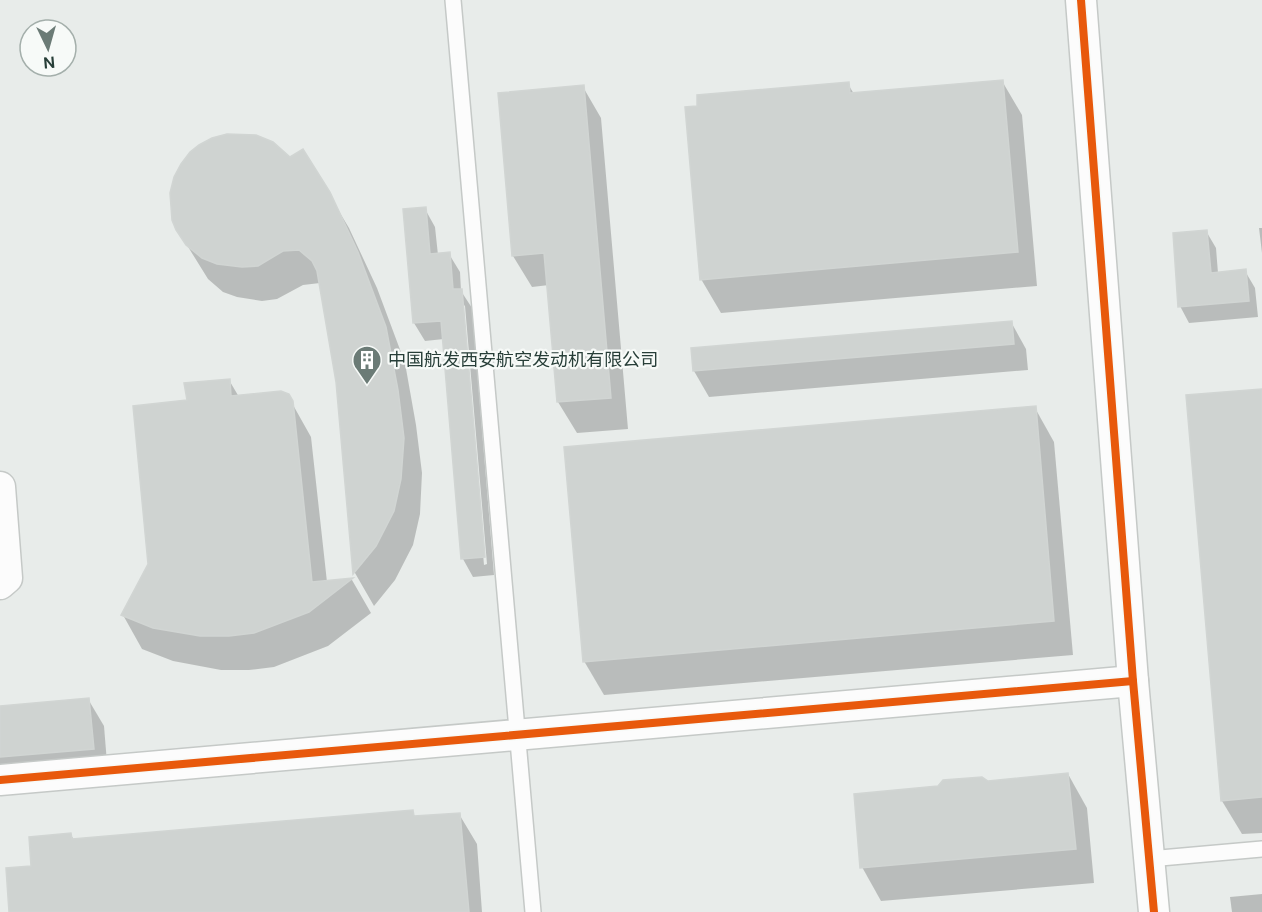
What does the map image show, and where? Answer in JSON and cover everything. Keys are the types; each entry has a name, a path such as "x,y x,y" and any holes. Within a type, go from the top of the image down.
{"street":[{"path":"1081,0 1133,681 1154,912"},
{"path":"0,487 7,578 0,584"},
{"path":"0,780 1133,681"}],"lane":[{"path":"453,0 533,912"},
{"path":"1149,858 1262,849"}],"building":[{"path":"1003,80 1018,252 700,280 685,107 697,106 697,95 849,82 850,93"},
{"path":"584,85 611,398 557,402 544,253 512,256 498,93"},
{"path":"227,134 256,135 273,142 290,157 303,149 330,192 358,252 386,327 404,438 401,479 394,511 376,546 353,574 336,382 317,271 312,261 299,250 283,251 258,266 217,264 202,258 186,245 172,220 170,193 174,177 181,164 199,145"},
{"path":"426,207 430,254 450,252 453,289 462,289 485,557 461,559 441,321 413,323 403,209"},
{"path":"1207,230 1211,273 1246,269 1249,301 1178,307 1173,233"},
{"path":"1012,321 1014,344 693,371 691,348"},
{"path":"230,379 231,396 281,391 289,394 293,401 312,582 353,578 309,612 254,633 200,636 153,628 121,615 148,564 133,406 187,400 184,383"},
{"path":"1262,389 1262,797 1221,801 1186,395"},
{"path":"1036,406 1054,621 583,662 564,447"},
{"path":"89,698 94,749 0,757 0,706"},
{"path":"1068,773 1076,849 860,868 854,794 938,786 943,780 982,777 988,781"},
{"path":"413,810 414,816 460,813 469,912 9,912 6,868 31,866 29,837 71,833 72,839"}],"cycle path":[{"path":"1081,0 1133,681 1154,912"},
{"path":"0,780 1133,681"}],"place":[{"name":"中国航发西安航空发动机有限公司","path":"367,386"}]}
